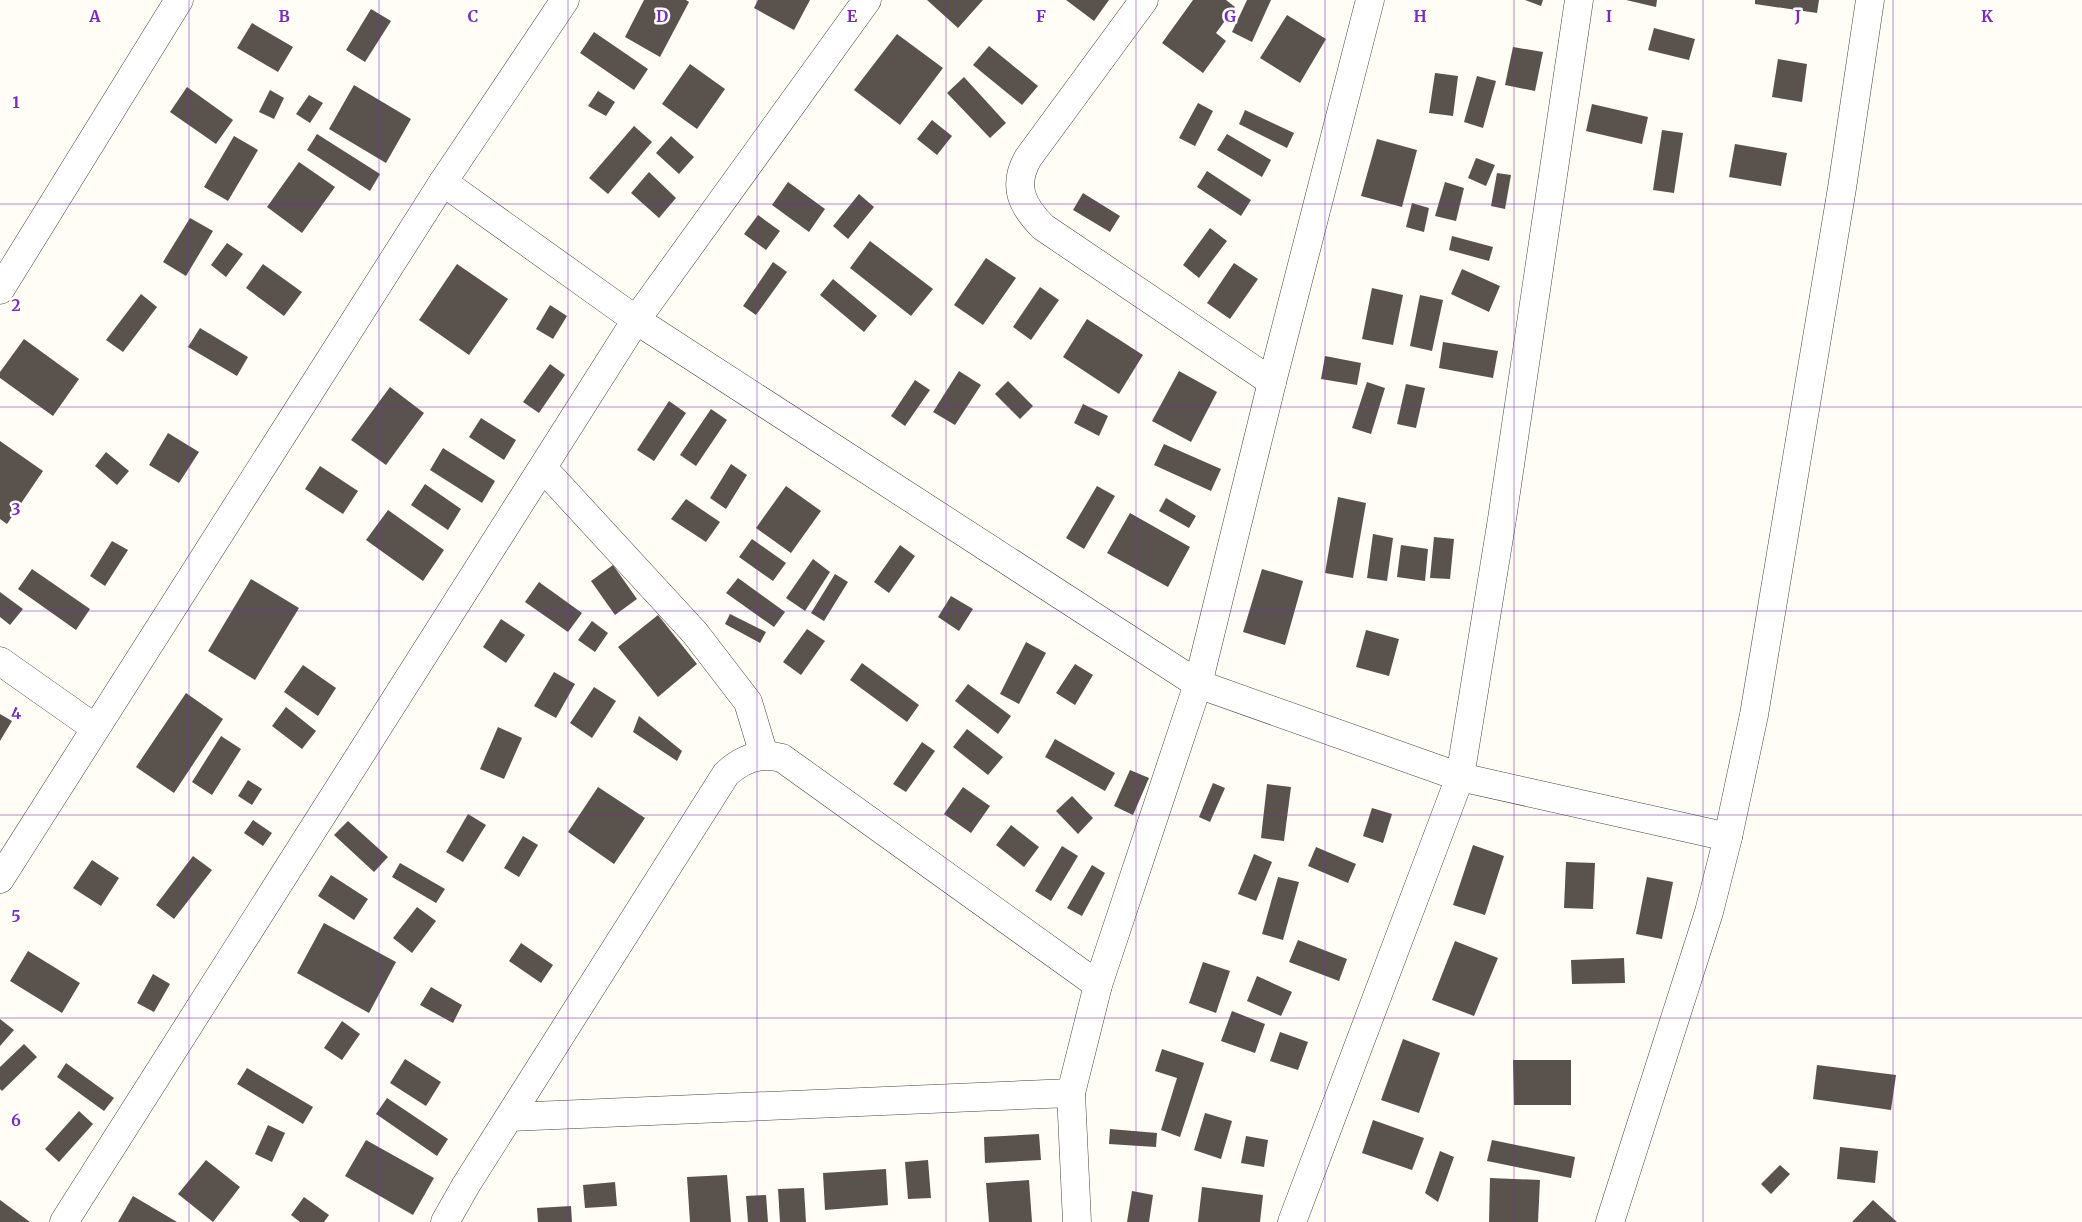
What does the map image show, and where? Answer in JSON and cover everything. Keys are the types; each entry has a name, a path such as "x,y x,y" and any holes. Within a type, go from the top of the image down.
{"street":[{"path":"0,290 179,0"},
{"path":"0,879 443,182 565,0"},
{"path":"64,1222 636,320 867,0"},
{"path":"1144,0 1028,158 1021,171 1021,194 1029,213 1043,227 1272,382"},
{"path":"1077,1222 1071,1093 1098,985 1198,684 1272,382 1370,0"},
{"path":"1292,1222 1460,777 1503,510 1579,0"},
{"path":"1610,1222 1709,912 1728,837 1754,716 1842,188 1870,0"},
{"path":"443,182 636,320 1198,684 1460,777 1728,837"},
{"path":"543,468 695,633 742,694 748,702 764,755"},
{"path":"0,661 96,728"},
{"path":"445,1222 466,1185 726,774 744,761 764,755 782,758 1098,985"},
{"path":"510,1118 1071,1093"}],"building":[{"path":"644,0 686,0 689,2 660,57 625,37"},
{"path":"758,0 810,0 794,30 754,8"},
{"path":"927,0 983,0 958,28"},
{"path":"1066,0 1109,0 1094,21"},
{"path":"1193,0 1226,0 1235,7 1216,33 1226,41 1203,73 1162,43"},
{"path":"1247,0 1271,0 1252,42 1232,32"},
{"path":"1525,0 1543,0 1541,6"},
{"path":"1626,0 1657,0 1656,7"},
{"path":"1755,0 1819,0 1817,13 1755,4"},
{"path":"371,9 391,21 365,62 346,50"},
{"path":"1287,15 1326,39 1300,83 1260,58"},
{"path":"252,23 293,47 278,72 237,48"},
{"path":"1654,28 1695,39 1689,60 1648,50"},
{"path":"594,32 648,69 634,90 580,53"},
{"path":"897,34 943,68 900,125 854,90"},
{"path":"989,46 1038,86 1022,105 973,65"},
{"path":"1513,47 1543,52 1535,91 1505,85"},
{"path":"1778,59 1807,64 1802,102 1772,97"},
{"path":"690,64 725,89 697,129 662,104"},
{"path":"1435,73 1458,76 1453,116 1429,113"},
{"path":"1477,76 1496,81 1483,128 1464,122"},
{"path":"964,77 1006,123 990,138 947,93"},
{"path":"354,85 411,119 386,163 329,129"},
{"path":"187,87 233,120 216,144 170,112"},
{"path":"270,90 284,98 274,119 259,112"},
{"path":"598,91 615,102 606,116 588,106"},
{"path":"309,95 323,103 310,123 296,114"},
{"path":"1198,103 1213,111 1195,146 1179,138"},
{"path":"1592,104 1648,117 1642,144 1586,131"},
{"path":"1245,110 1294,133 1287,148 1239,124"},
{"path":"932,120 952,136 937,155 917,139"},
{"path":"634,126 652,142 608,194 589,178"},
{"path":"1662,130 1683,133 1674,193 1653,190"},
{"path":"317,134 380,174 370,191 307,150"},
{"path":"1227,134 1271,160 1262,177 1217,150"},
{"path":"234,136 258,150 228,201 204,187"},
{"path":"671,136 694,157 679,174 656,153"},
{"path":"1377,139 1417,150 1402,207 1361,196"},
{"path":"1735,144 1787,153 1781,186 1729,177"},
{"path":"1476,158 1495,165 1486,186 1468,178"},
{"path":"299,162 335,187 302,233 267,207"},
{"path":"1207,171 1251,200 1241,216 1197,187"},
{"path":"649,172 676,198 659,218 631,193"},
{"path":"1497,173 1511,175 1505,209 1491,206"},
{"path":"788,182 825,209 809,232 772,205"},
{"path":"1445,182 1464,188 1456,221 1435,216"},
{"path":"1083,193 1120,216 1110,232 1073,210"},
{"path":"859,194 874,207 848,239 833,226"},
{"path":"1412,203 1429,208 1424,232 1406,227"},
{"path":"758,215 780,231 766,250 744,234"},
{"path":"190,218 213,231 186,276 163,262"},
{"path":"1210,228 1227,241 1199,278 1183,265"},
{"path":"1452,236 1493,247 1489,261 1449,250"},
{"path":"870,241 933,289 911,316 850,268"},
{"path":"227,243 243,254 226,277 211,265"},
{"path":"986,258 1016,278 983,325 954,305"},
{"path":"773,262 787,272 756,315 743,306"},
{"path":"1234,263 1258,279 1230,319 1207,303"},
{"path":"263,264 302,292 284,316 246,288"},
{"path":"457,264 508,299 469,355 419,320"},
{"path":"1462,269 1500,286 1489,312 1451,294"},
{"path":"833,279 877,316 864,332 820,295"},
{"path":"1040,287 1059,300 1031,340 1013,327"},
{"path":"1372,288 1403,295 1393,345 1362,339"},
{"path":"141,294 157,307 123,352 106,340"},
{"path":"1420,295 1443,300 1432,351 1410,346"},
{"path":"550,305 567,316 553,339 536,329"},
{"path":"1087,319 1143,355 1119,394 1063,357"},
{"path":"200,328 248,357 237,376 188,347"},
{"path":"24,339 79,379 53,416 0,378 0,372"},
{"path":"1443,342 1498,351 1493,378 1439,368"},
{"path":"1325,356 1361,363 1357,385 1321,379"},
{"path":"550,364 565,375 539,413 523,402"},
{"path":"959,371 981,385 955,425 933,412"},
{"path":"1179,371 1217,392 1191,442 1152,421"},
{"path":"915,380 930,390 905,426 891,416"},
{"path":"1008,381 1033,406 1020,419 995,394"},
{"path":"1367,382 1385,388 1371,434 1352,428"},
{"path":"1406,384 1425,388 1416,428 1397,424"},
{"path":"390,387 424,413 386,465 351,440"},
{"path":"669,401 686,413 654,461 637,450"},
{"path":"1083,404 1108,416 1099,436 1074,423"},
{"path":"711,409 727,420 696,466 680,455"},
{"path":"481,418 516,440 504,460 469,437"},
{"path":"168,433 199,452 179,483 149,465"},
{"path":"0,441 43,471 7,524 0,519"},
{"path":"1164,444 1221,469 1211,491 1154,465"},
{"path":"443,448 495,481 482,503 430,470"},
{"path":"106,452 129,471 117,485 95,466"},
{"path":"731,464 747,475 726,509 710,498"},
{"path":"320,466 358,491 343,514 305,489"},
{"path":"425,484 461,509 448,530 411,505"},
{"path":"786,486 821,511 791,553 756,528"},
{"path":"1097,486 1115,496 1084,549 1066,538"},
{"path":"1338,497 1366,503 1353,578 1325,573"},
{"path":"1166,498 1196,516 1189,528 1159,511"},
{"path":"686,499 720,522 706,542 671,519"},
{"path":"388,510 444,550 423,581 366,540"},
{"path":"1130,513 1190,547 1168,587 1107,553"},
{"path":"1373,534 1393,538 1387,581 1367,578"},
{"path":"1434,537 1454,539 1450,579 1430,578"},
{"path":"752,539 786,563 773,581 739,557"},
{"path":"112,541 128,550 105,586 90,576"},
{"path":"900,545 915,556 889,593 874,582"},
{"path":"1401,545 1428,549 1425,581 1397,577"},
{"path":"813,559 830,572 805,611 786,598"},
{"path":"613,565 637,599 615,615 591,581"},
{"path":"32,569 90,609 76,630 18,589"},
{"path":"1262,569 1303,581 1285,645 1243,632"},
{"path":"835,574 848,582 824,621 811,613"},
{"path":"738,578 785,612 774,627 726,593"},
{"path":"251,579 299,608 255,680 208,651"},
{"path":"539,582 582,613 568,632 525,602"},
{"path":"0,592 23,609 10,625 0,617"},
{"path":"951,596 973,609 959,631 938,617"},
{"path":"730,614 766,632 760,643 725,624"},
{"path":"658,615 697,664 658,697 618,647"},
{"path":"501,619 525,635 506,663 483,647"},
{"path":"592,621 608,633 595,652 578,640"},
{"path":"807,629 825,641 801,675 783,662"},
{"path":"1366,630 1399,639 1389,676 1356,667"},
{"path":"1026,642 1046,653 1019,704 1000,694"},
{"path":"862,663 919,705 907,722 850,680"},
{"path":"1075,664 1093,675 1075,705 1056,693"},
{"path":"303,665 336,688 318,716 284,692"},
{"path":"554,672 575,684 556,718 534,706"},
{"path":"968,684 1011,716 998,734 955,701"},
{"path":"594,687 616,701 592,738 570,723"},
{"path":"186,693 223,719 174,793 136,767"},
{"path":"286,707 316,731 302,749 272,726"},
{"path":"0,714 12,721 0,741"},
{"path":"639,716 682,751 677,761 633,732"},
{"path":"498,727 522,738 504,779 480,769"},
{"path":"967,729 1003,757 988,775 953,747"},
{"path":"221,736 241,749 212,795 192,782"},
{"path":"1055,739 1115,773 1105,791 1045,757"},
{"path":"922,742 935,751 906,792 893,784"},
{"path":"1130,770 1149,778 1133,815 1114,806"},
{"path":"248,780 262,789 252,805 238,796"},
{"path":"1213,783 1225,788 1210,822 1199,817"},
{"path":"1267,784 1291,787 1284,841 1261,838"},
{"path":"598,787 645,818 614,864 568,832"},
{"path":"963,787 990,806 971,833 944,814"},
{"path":"1072,796 1093,818 1078,834 1056,811"},
{"path":"1372,808 1392,814 1383,843 1363,836"},
{"path":"468,814 486,825 463,862 446,852"},
{"path":"253,820 272,833 263,846 244,833"},
{"path":"348,821 388,857 374,872 334,835"},
{"path":"1011,825 1039,847 1024,867 996,845"},
{"path":"523,836 538,845 519,877 504,868"},
{"path":"1473,845 1504,856 1485,915 1453,905"},
{"path":"1062,846 1078,856 1051,901 1035,891"},
{"path":"1316,847 1356,864 1348,883 1308,866"},
{"path":"1254,854 1272,862 1256,901 1238,894"},
{"path":"193,856 212,870 174,919 156,905"},
{"path":"92,860 119,878 101,906 73,888"},
{"path":"1566,862 1595,863 1593,909 1564,908"},
{"path":"400,863 445,889 436,903 392,877"},
{"path":"1092,865 1105,873 1082,916 1067,908"},
{"path":"331,875 368,899 354,920 318,896"},
{"path":"1278,877 1299,882 1283,940 1262,934"},
{"path":"1647,877 1673,882 1662,939 1636,934"},
{"path":"417,907 436,921 412,953 393,938"},
{"path":"324,923 396,962 369,1013 297,973"},
{"path":"1298,940 1347,959 1339,981 1289,962"},
{"path":"1455,941 1498,958 1474,1016 1432,1000"},
{"path":"521,943 553,965 541,983 509,961"},
{"path":"28,951 80,983 62,1013 10,981"},
{"path":"1624,958 1625,983 1572,984 1571,960"},
{"path":"1203,962 1230,971 1216,1013 1189,1003"},
{"path":"153,974 170,984 154,1012 137,1003"},
{"path":"1257,976 1292,992 1281,1016 1247,1001"},
{"path":"431,987 462,1005 453,1023 420,1005"},
{"path":"1232,1011 1265,1024 1255,1053 1221,1041"},
{"path":"0,1019 14,1030 0,1046"},
{"path":"342,1021 360,1034 342,1060 324,1048"},
{"path":"1280,1032 1308,1042 1298,1070 1270,1061"},
{"path":"1403,1039 1440,1053 1419,1113 1381,1100"},
{"path":"24,1044 37,1057 2,1091 0,1089 0,1067"},
{"path":"1162,1049 1204,1063 1180,1137 1161,1130 1177,1078 1155,1071"},
{"path":"405,1059 441,1082 426,1106 390,1083"},
{"path":"1513,1060 1571,1060 1571,1105 1514,1105"},
{"path":"66,1063 114,1098 104,1111 57,1077"},
{"path":"1817,1065 1896,1075 1891,1110 1813,1099"},
{"path":"247,1068 313,1107 303,1124 237,1084"},
{"path":"387,1098 448,1139 437,1156 376,1114"},
{"path":"79,1111 93,1124 59,1162 45,1149"},
{"path":"1205,1113 1232,1121 1221,1159 1194,1150"},
{"path":"1373,1120 1424,1138 1412,1170 1362,1153"},
{"path":"268,1125 285,1133 272,1162 255,1154"},
{"path":"1110,1129 1157,1133 1156,1147 1109,1144"},
{"path":"1039,1134 1041,1160 985,1163 984,1137"},
{"path":"1246,1136 1268,1140 1264,1167 1241,1163"},
{"path":"366,1140 434,1178 413,1215 345,1176"},
{"path":"1492,1140 1575,1157 1571,1178 1487,1161"},
{"path":"1840,1147 1878,1151 1875,1183 1837,1179"},
{"path":"1440,1151 1454,1157 1438,1202 1425,1193"},
{"path":"206,1160 240,1187 213,1222 178,1194"},
{"path":"928,1160 931,1198 908,1199 905,1162"},
{"path":"1780,1165 1790,1174 1771,1194 1761,1184"},
{"path":"886,1169 888,1205 825,1210 823,1173"},
{"path":"727,1175 731,1222 690,1222 687,1177"},
{"path":"1490,1178 1540,1180 1538,1222 1489,1222"},
{"path":"1029,1180 1032,1222 989,1222 986,1183"},
{"path":"615,1182 617,1206 585,1208 583,1185"},
{"path":"1202,1187 1263,1195 1260,1222 1198,1222"},
{"path":"804,1188 806,1222 780,1222 778,1189"},
{"path":"1132,1191 1153,1195 1149,1222 1127,1222"},
{"path":"766,1195 768,1222 748,1222 746,1196"},
{"path":"133,1196 177,1222 118,1222"},
{"path":"304,1197 329,1215 324,1222 300,1222 291,1215"},
{"path":"0,1200 30,1222 0,1222"},
{"path":"1873,1200 1897,1222 1852,1222"},
{"path":"571,1206 572,1222 538,1222 537,1208"}]}
